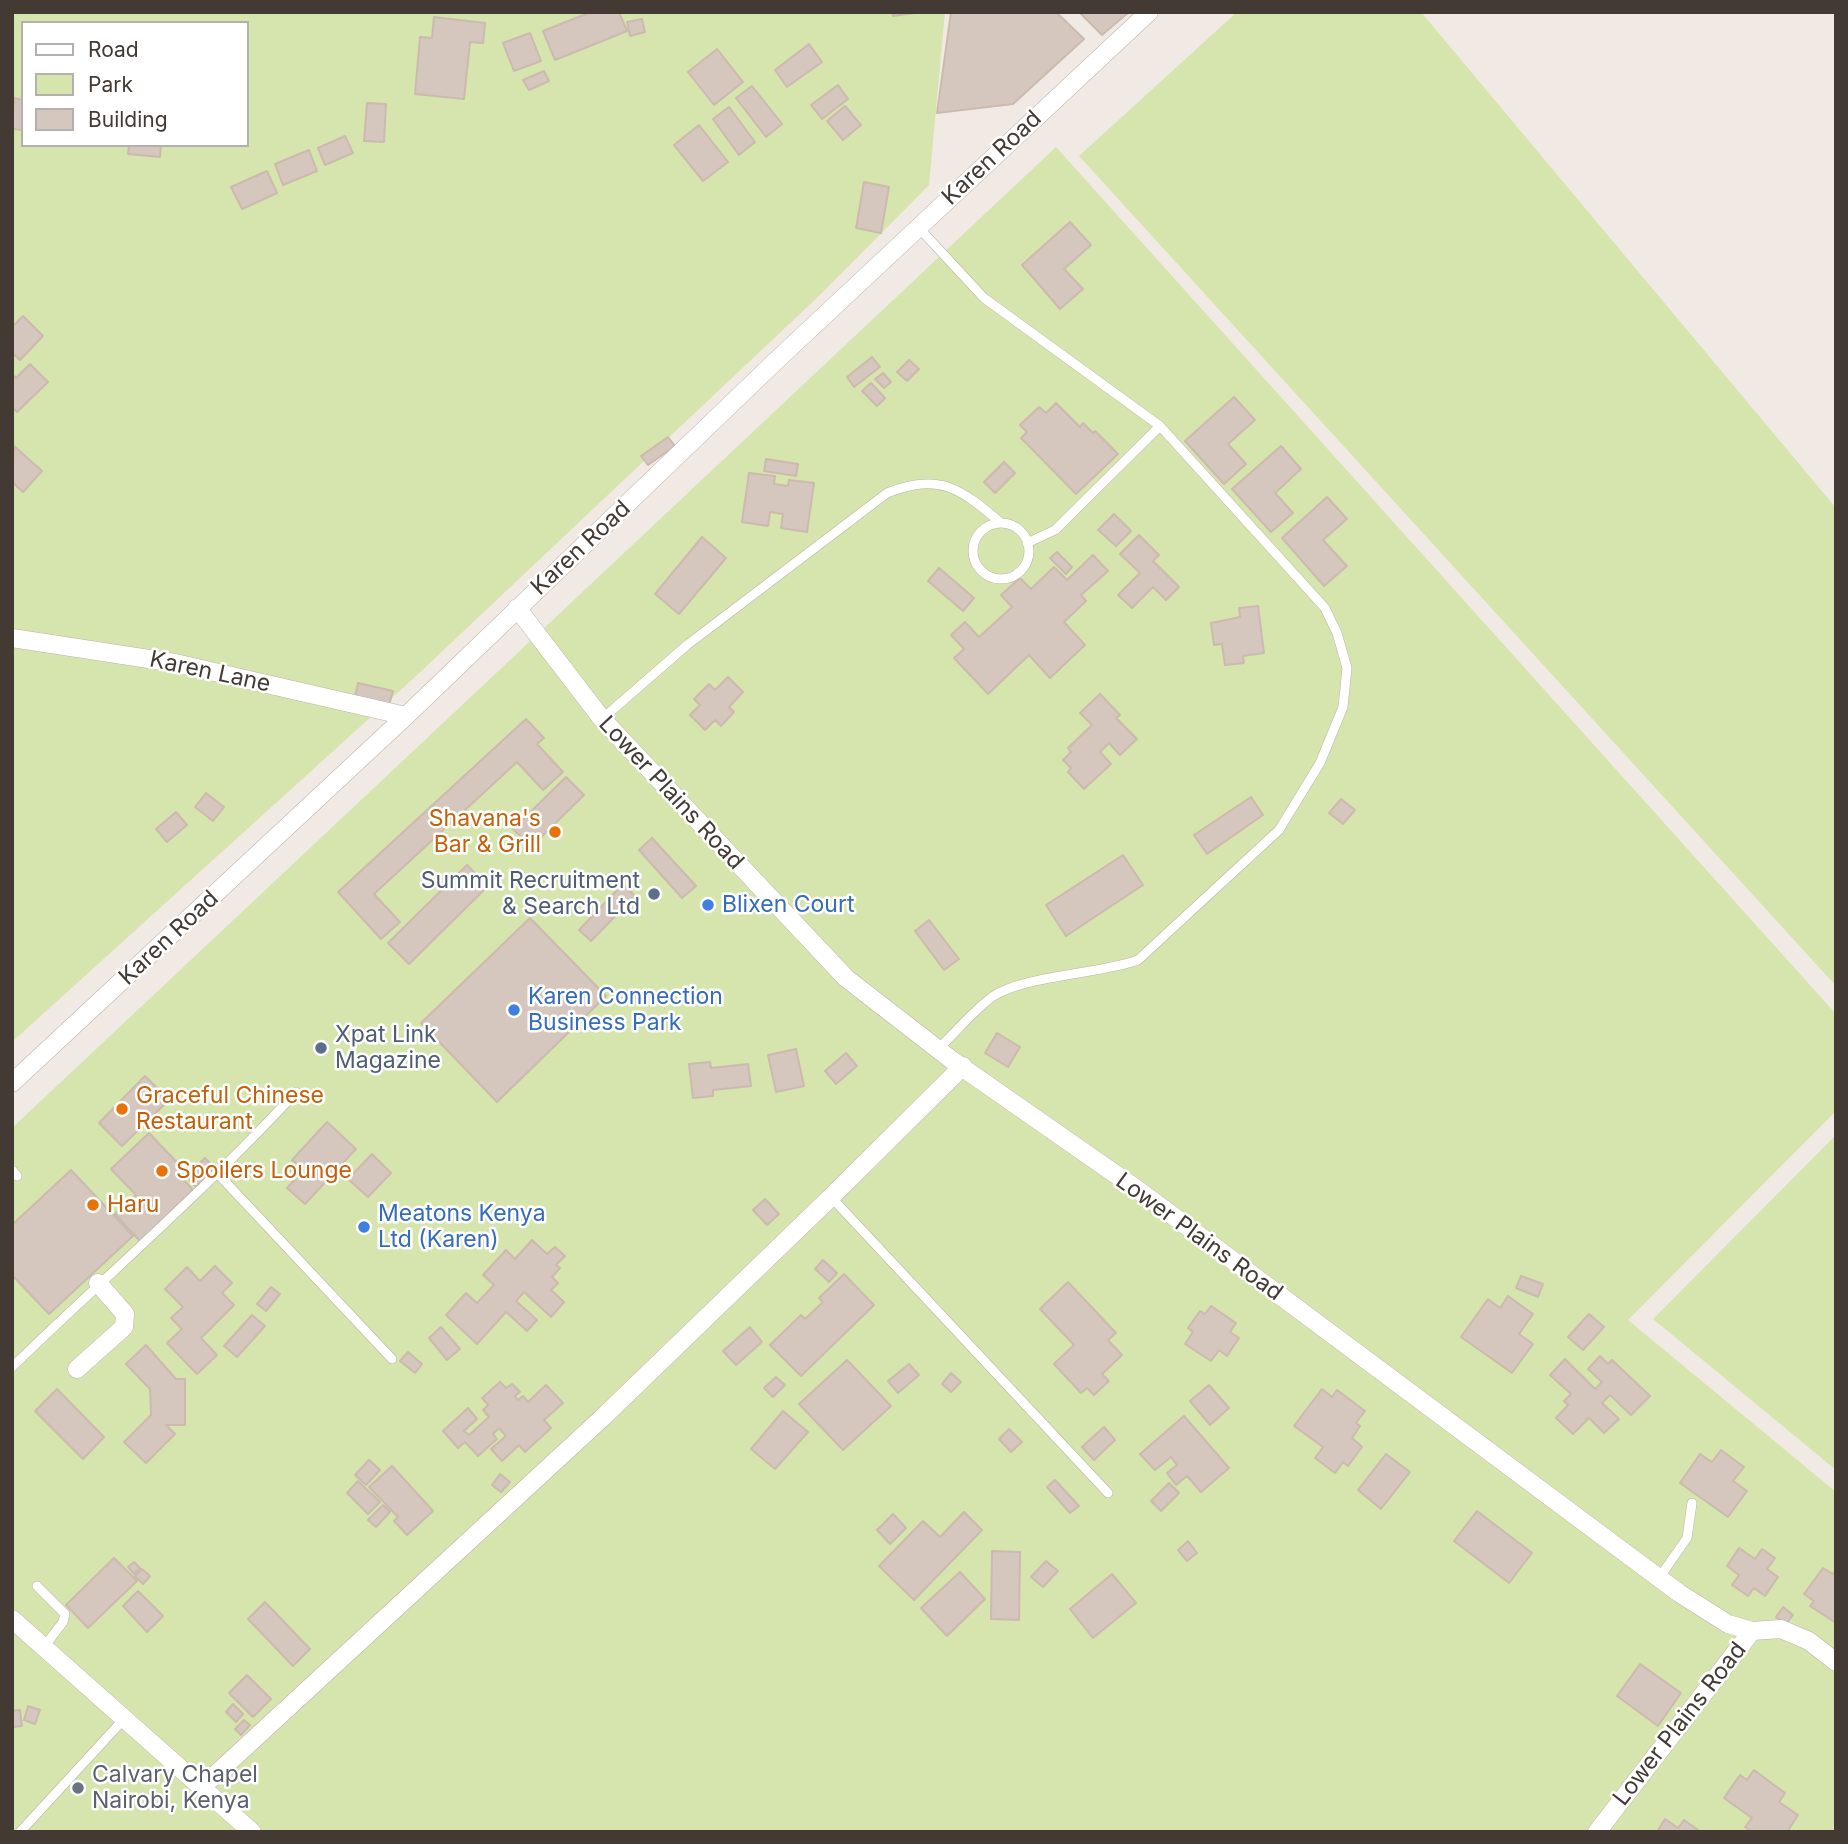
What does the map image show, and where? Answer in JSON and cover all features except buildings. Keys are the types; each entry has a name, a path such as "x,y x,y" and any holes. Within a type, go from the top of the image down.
{"street":[{"name":"Karen Road","path":"12,1083 406,716 918,227 1149,12"},
{"name":"Lower Plains Road","path":"517,608 601,719 810,943 856,986 962,1066 1141,1192 1659,1578 1728,1624 1752,1631 1597,1832"},
{"name":"Karen Lane","path":"12,638 174,663 406,716"},
{"path":"202,1787 591,1428 831,1198 962,1066"},
{"path":"77,1369 124,1327 126,1320 125,1314 98,1283"},
{"path":"12,1619 253,1832"},
{"path":"1752,1631 1781,1629 1809,1641 1836,1662"}],"lane":[{"path":"918,227 984,299 1160,426 1325,608 1337,633 1347,668 1343,707 1320,762 1279,830 1138,961 1004,991 993,996 939,1049"},
{"path":"1027,543 1055,530 1160,426"},
{"path":"601,719 687,645 887,493 906,485 938,482 966,492 1001,523 1015,528 1027,543 1028,558 1017,574 995,579 986,576 972,556 973,546 983,530 1001,523"},
{"path":"12,1367 98,1283 218,1174 296,1092"},
{"path":"218,1174 392,1359"},
{"path":"831,1198 1108,1493"},
{"path":"1659,1578 1687,1538 1692,1503"},
{"path":"37,1586 65,1614 63,1622 44,1647"},
{"path":"20,1832 124,1719"}],"green space":[{"path":"12,12 945,12 929,185 821,294 415,677 12,1042"},
{"path":"1237,12 1421,12 1836,508 1836,986 1079,156"},
{"path":"1056,147 1836,1014 1836,1111 1628,1320 1836,1492 1836,1832 12,1832 12,1128"},
{"path":"1836,1135 1836,1470 1653,1319"}],"place":[{"name":"Shavana's Bar & Grill","path":"555,832"},
{"name":"Summit Recruitment & Search Ltd","path":"654,894"},
{"name":"Blixen Court","path":"708,905"},
{"name":"Karen Connection Business Park","path":"514,1010"},
{"name":"Xpat Link Magazine","path":"321,1048"},
{"name":"Graceful Chinese Restaurant","path":"122,1109"},
{"name":"Spoilers Lounge","path":"162,1171"},
{"name":"Haru","path":"93,1205"},
{"name":"Meatons Kenya Ltd (Karen)","path":"364,1227"},
{"name":"Calvary Chapel Nairobi, Kenya","path":"78,1788"}]}
